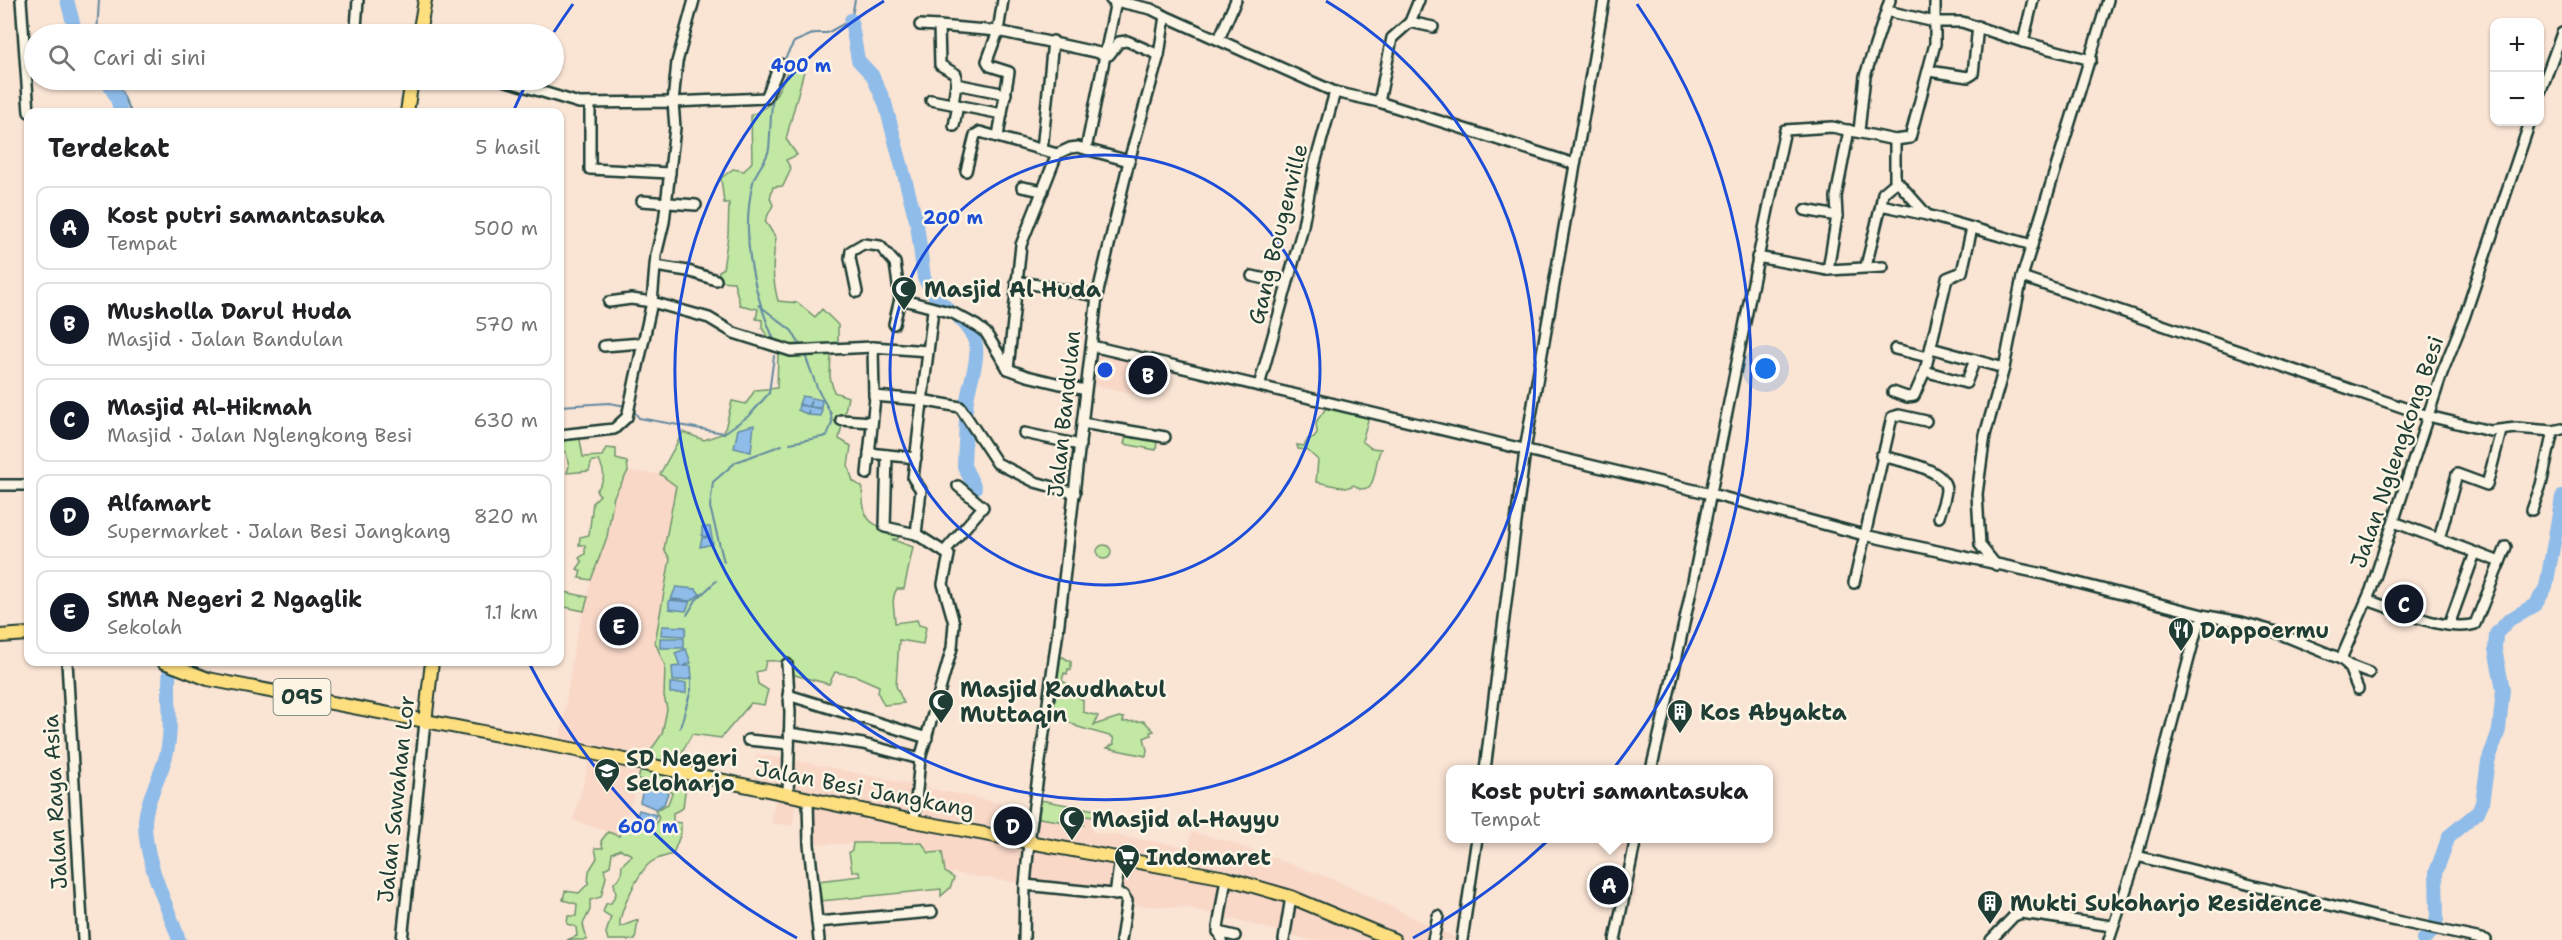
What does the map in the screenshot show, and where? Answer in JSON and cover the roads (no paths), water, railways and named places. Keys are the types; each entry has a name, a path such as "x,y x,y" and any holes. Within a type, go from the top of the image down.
{"main road":[{"path":"421,24 425,0"},
{"path":"408,108 410,90"},
{"path":"0,636 24,634"},
{"name":"Jalan Besi Jangkang","path":"173,666 208,680 592,753 914,821 1227,878 1291,897 1394,940"},
{"name":"Jalan Sawahan Lor","path":"425,722 432,666"}],"street":[{"path":"21,0 24,42"},
{"path":"356,24 358,0"},
{"path":"564,435 602,432 614,429 624,422 652,302 675,128 673,102 677,62 694,0"},
{"path":"998,136 1009,71 987,62 998,31 1003,0"},
{"path":"1219,39 1236,0"},
{"path":"1379,102 1392,38 1410,22 1419,0"},
{"path":"1486,765 1525,450 1604,0"},
{"path":"1828,270 1837,216 1836,197 1854,130 1865,76 1890,0"},
{"path":"1652,765 1711,495 1785,130 1833,127 1895,140 1910,138 1929,71 1935,22 1935,0"},
{"path":"2023,42 2033,0"},
{"path":"1996,565 1980,545 1978,471 2004,368 2022,277 2108,0"},
{"path":"1086,149 1107,55 1114,1 1151,9 1335,92 1379,102 1575,164"},
{"path":"1887,11 1935,22 1962,22 2023,42 2091,60"},
{"name":"Jalan Bandulan","path":"1024,940 1025,885 1029,842 1075,493 1085,390 1098,296 1129,161 1159,55 1165,16"},
{"path":"1410,22 1433,27"},
{"path":"920,25 998,31 1107,55 1112,54 1122,40 1159,55"},
{"path":"1929,71 1968,77 1973,74 1978,26"},
{"path":"939,27 940,65 956,74 954,126"},
{"path":"2544,82 2562,33"},
{"path":"1042,150 1053,42"},
{"path":"535,90 579,104 766,98 780,64"},
{"path":"956,84 1006,94"},
{"path":"27,90 29,108"},
{"name":"Gang Bougenville","path":"1259,386 1335,92"},
{"path":"931,100 1002,114"},
{"path":"590,104 590,169 670,173"},
{"name":"Jalan Nglengkong Besi","path":"2345,662 2529,126"},
{"path":"966,171 975,135 980,132 1058,154 1070,148 1086,149 1129,161"},
{"path":"1895,140 1896,182 1927,215"},
{"path":"1008,369 1021,245 1058,154"},
{"path":"1866,266 1883,193 1896,182"},
{"path":"1022,187 1043,191"},
{"path":"642,201 696,205"},
{"path":"1881,205 1927,215 2032,245"},
{"path":"1805,210 1837,216"},
{"path":"1893,392 1905,397 1914,396 1925,371 1947,278 1962,272 1972,228"},
{"path":"857,292 850,258 851,251 863,244 880,246 895,263 900,299 894,324"},
{"path":"1758,257 1828,270 1866,266 1883,267"},
{"path":"655,266 688,271 716,280"},
{"path":"1252,276 1287,284"},
{"path":"2022,277 2428,416 2501,431 2516,428 2558,430 2532,510"},
{"path":"1016,281 1098,296"},
{"path":"609,302 631,299 652,302 710,318 734,333 768,346 797,351 873,347 928,351"},
{"path":"900,299 933,310 953,313 986,333 1008,369 1085,390"},
{"path":"916,534 921,489 913,481 933,310"},
{"path":"604,346 642,343"},
{"path":"1092,346 1711,495 1864,535 2043,574 2273,631 2369,673"},
{"path":"867,474 874,396 873,347"},
{"path":"1895,349 1976,360 2004,368"},
{"path":"1925,371 1966,383 1976,360"},
{"path":"874,396 921,400 963,409 997,463 1015,474 1050,487 1075,493"},
{"path":"1854,583 1881,456 1892,417 1899,414 1926,421"},
{"path":"841,420 872,422"},
{"path":"1082,423 1164,437"},
{"path":"2439,540 2457,474 2487,484 2501,431"},
{"path":"1024,433 1080,445"},
{"path":"868,453 916,458"},
{"path":"887,455 885,527 916,534 947,553"},
{"path":"1881,456 1913,464 1930,471 1941,479 1946,492 1939,517"},
{"path":"0,485 24,485"},
{"path":"914,821 920,759 952,648 954,623 943,584 947,553 983,507 958,486"},
{"path":"2394,522 2500,562"},
{"path":"1971,559 1980,545"},
{"path":"2367,600 2450,625 2475,624 2506,547"},
{"path":"2450,625 2475,553"},
{"path":"2192,612 2198,624"},
{"path":"2109,940 2138,856 2198,624 2207,616"},
{"path":"2345,662 2358,689"},
{"path":"787,664 788,796"},
{"name":"Jalan Raya Asia","path":"67,666 83,940"},
{"path":"788,695 927,738"},
{"name":"Jalan Sawahan Lor","path":"402,940 425,722"},
{"path":"789,732 863,744 920,759"},
{"path":"748,740 789,744"},
{"path":"808,800 809,844 819,940"},
{"path":"1462,940 1476,843"},
{"path":"1615,940 1634,843"},
{"path":"2138,856 2310,900 2486,940"},
{"path":"1115,894 1120,858"},
{"path":"1227,878 1220,936 1235,936"},
{"path":"1025,885 1123,895 1127,901 1121,940"},
{"path":"1284,940 1291,897"},
{"path":"817,922 932,912"},
{"path":"1991,940 2014,916 2021,913 2112,926"},
{"path":"1433,940 1438,916"}],"water":[{"path":"802,396 822,400 821,408 810,407 811,401 808,407 799,404"},
{"path":"799,405 822,409 821,416 808,415 809,410 807,414 798,410"},
{"path":"754,425 751,452 734,448 738,429"},
{"path":"702,527 710,527 713,544 700,547 702,538 709,537 702,536"},
{"path":"676,587 696,589 700,594 691,601 671,599"},
{"path":"669,600 690,602 686,611 669,609"},
{"path":"662,626 686,627 685,636 661,635"},
{"path":"660,638 684,638 684,648 660,648"},
{"path":"686,649 691,663 683,666 691,666 692,679 673,681 672,667 680,666 675,653"},
{"path":"670,683 686,683 686,693 670,693"},
{"path":"644,785 666,789 668,793 664,804 656,809 640,802"},
{"path":"639,810 656,815 651,829 634,824"}],"waterway":[{"path":"67,0 73,24"},
{"path":"98,24 99,0"},
{"path":"783,62 794,42 815,33 827,33 851,20 855,0"},
{"path":"851,20 858,60 872,75 885,103 917,224 924,278 937,299 950,311"},
{"path":"112,90 120,108"},
{"path":"121,90 129,108"},
{"path":"774,90 769,149 756,173 749,203 748,244 760,304 775,342"},
{"path":"759,305 792,331 801,347"},
{"path":"959,318 975,340 976,351 976,362 966,410"},
{"path":"790,443 827,436 832,423 831,414 818,390 805,355"},
{"path":"632,408 639,418 724,433 750,415 769,393 774,356"},
{"path":"564,406 609,403 626,406"},
{"path":"966,419 964,466 975,488"},
{"path":"724,562 710,507 713,482 736,462 782,445"},
{"path":"2423,940 2432,932 2437,919 2436,872 2449,836 2478,812 2482,803 2488,762 2499,730 2503,689 2495,649 2496,634 2509,620 2536,604 2546,587 2562,497"},
{"path":"687,615 696,600 716,581"},
{"path":"170,666 169,741 165,761 148,805 145,822 152,867 179,940"},
{"path":"680,728 691,690 691,678"}],"place":[{"name":"Masjid Al Huda","path":"904,312"},
{"name":"Musholla Darul Huda","path":"1148,375"},
{"name":"Masjid Al-Hikmah","path":"2404,604"},
{"name":"SMA Negeri 2 Ngaglik","path":"619,626"},
{"name":"Dappoermu","path":"2181,653"},
{"name":"Masjid Raudhatul Muttaqin","path":"941,725"},
{"name":"Kos Abyakta","path":"1680,735"},
{"name":"SD Negeri Seloharjo","path":"607,794"},
{"name":"Alfamart","path":"1013,826"},
{"name":"Masjid al-Hayyu","path":"1072,842"},
{"name":"Indomaret","path":"1127,880"},
{"name":"Kost putri samantasuka","path":"1609,885"},
{"name":"Mukti Sukoharjo Residence","path":"1990,926"}]}
